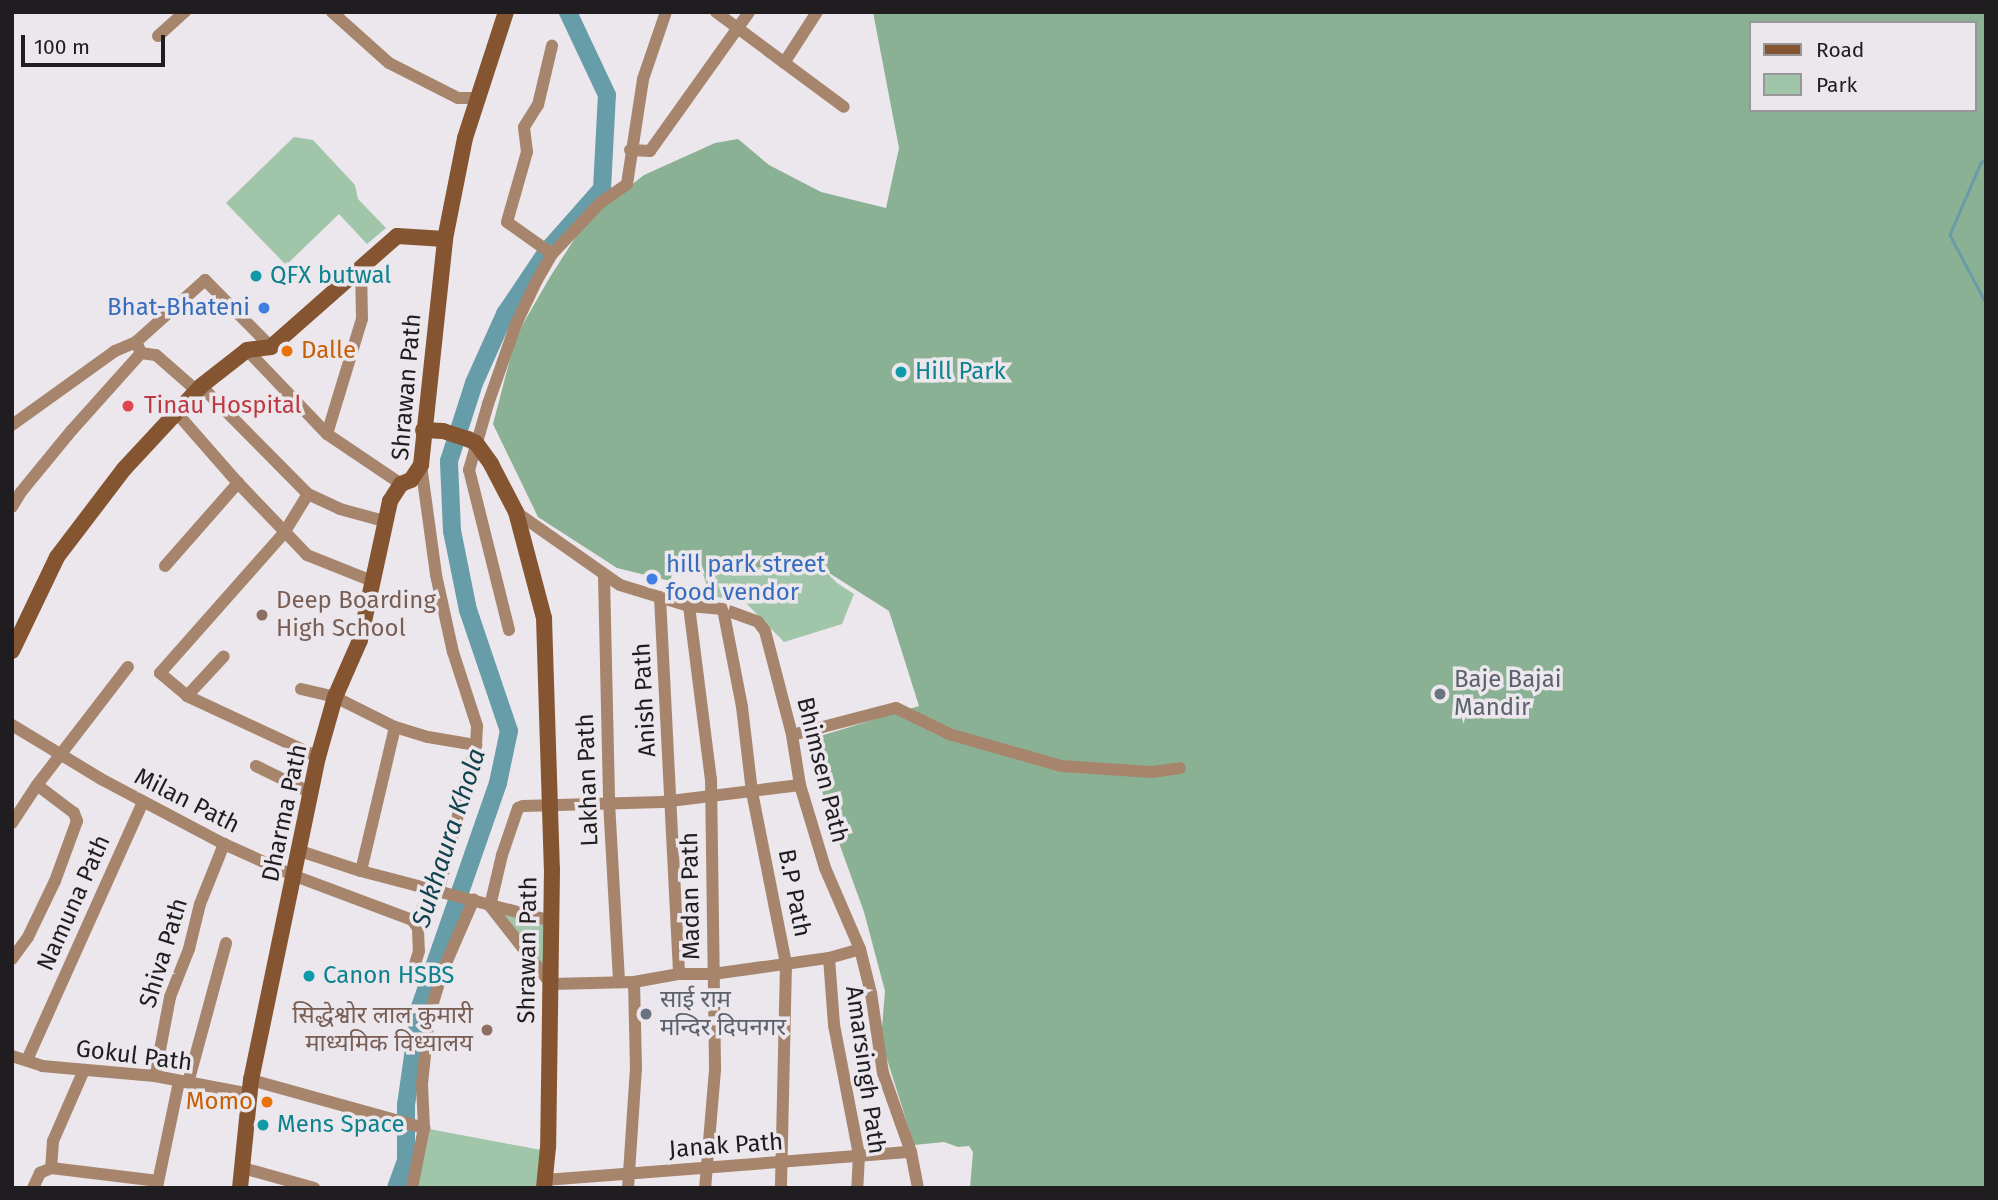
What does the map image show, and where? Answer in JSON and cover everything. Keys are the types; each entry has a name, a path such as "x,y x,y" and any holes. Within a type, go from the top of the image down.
{"street":[{"path":"158,36 186,12"},
{"path":"332,12 389,63 458,97 478,98"},
{"name":"Shrawan Path","path":"416,923 438,889 476,745 477,726 453,652 436,575 421,466 445,239 465,138 506,12"},
{"path":"509,630 469,470 472,441 516,324 552,254 600,203 627,184 630,150 643,79 666,12"},
{"path":"716,12 844,107"},
{"path":"630,150 650,151 739,30 749,12"},
{"path":"784,63 816,13"},
{"path":"552,46 538,105 524,127 527,152 507,222 552,254"},
{"path":"12,651 57,557 124,470 175,411 247,350 271,347 397,236 445,239"},
{"path":"327,434 362,319 361,267"},
{"path":"12,507 21,492 139,348 205,280 271,347"},
{"path":"12,425 115,351 139,348 156,355 199,389 308,494 340,509 384,521"},
{"path":"247,350 327,434 401,484"},
{"path":"175,411 237,483 307,555 372,580"},
{"path":"423,430 443,431 472,441"},
{"name":"Shrawan Path","path":"472,441 516,512 544,618 551,921 544,1184"},
{"name":"Dharma Path","path":"240,1188 251,1087 318,757 335,697 360,640 390,501 401,484 411,480 421,466"},
{"path":"165,566 237,483"},
{"path":"308,494 284,533 160,673 187,696 318,757"},
{"name":"Bhimsen Path","path":"516,512 620,585 689,606 723,609 758,622 765,631 792,735 800,785 825,869 860,949 871,993 883,1073 911,1152 918,1188"},
{"name":"Lakhan Path","path":"604,576 609,802 619,982"},
{"name":"Anish Path","path":"660,597 679,974"},
{"name":"Madan Path","path":"689,606 710,795 715,1070 705,1188"},
{"name":"B.P Path","path":"723,609 743,715 752,792 786,964 781,1188"},
{"path":"187,696 223,656"},
{"path":"12,823 37,785 128,667"},
{"path":"301,689 335,697 395,727 428,737 476,745"},
{"path":"792,735 896,708 949,734 1061,766 1152,772 1180,768"},
{"name":"Milan Path","path":"12,725 60,756 224,844 295,876 416,923"},
{"path":"361,871 395,727"},
{"path":"256,766 311,793"},
{"path":"12,958 28,937 55,881 77,821 74,813 37,785"},
{"path":"490,906 502,855 518,808 672,800 800,785"},
{"name":"Namuna Path","path":"27,1060 143,802"},
{"name":"Shiva Path","path":"155,1076 170,997 189,949 200,904 224,844"},
{"path":"300,851 361,871 438,889 490,906 551,921"},
{"path":"412,1188 429,1016 443,970 474,900"},
{"path":"490,906 551,984 634,982 679,974 713,974 829,958 860,949"},
{"path":"411,977 419,951 416,923"},
{"path":"33,1188 40,1173 51,1168 158,1184 184,1082 226,943"},
{"name":"Amarsingh Path","path":"829,958 834,1025 859,1156 857,1188"},
{"path":"629,1181 636,1069 634,982"},
{"name":"Gokul Path","path":"12,1056 42,1066 251,1087 419,1128"},
{"path":"51,1168 53,1141 84,1070"},
{"name":"Janak Path","path":"544,1184 629,1181 706,1167 911,1152"},
{"path":"243,1168 311,1187"}],"green space":[{"path":"873,12 1986,12 1986,1188 970,1188 973,1152 969,1146 958,1147 944,1142 914,1145 881,1040 885,991 864,912 830,818 807,740 919,706 889,611 804,557 744,571 703,574 694,554 680,551 670,581 617,568 538,517 493,424 516,336 550,277 586,221 644,175 715,143 738,139 769,165 821,192 886,208 899,148"},
{"path":"294,137 313,140 355,185 358,199 386,228 367,244 339,214 286,265 226,203"},
{"path":"804,557 816,562 837,583 854,594 842,624 784,642 744,601 710,596 703,574 744,571"},
{"path":"486,905 551,921 551,984"},
{"path":"424,1128 541,1150 537,1188 415,1188"}],"waterway":[{"name":"Sukhaura Khola","path":"396,1188 406,1160 406,1105 420,1007 498,783 509,731 468,610 452,531 449,461 474,383 505,314 548,250 602,189 607,95 568,12"},
{"path":"1986,160 1981,163 1950,235 1986,303"}],"place":[{"name":"QFX butwal","path":"256,276"},
{"name":"Bhat-Bhateni","path":"264,308"},
{"name":"Dalle","path":"287,351"},
{"name":"Hill Park","path":"901,372"},
{"name":"Tinau Hospital","path":"128,406"},
{"name":"hill park street food vendor","path":"652,579"},
{"name":"Deep Boarding High School","path":"262,615"},
{"name":"Baje Bajai Mandir","path":"1440,694"},
{"name":"Canon HSBS","path":"309,976"},
{"name":"साई राम मन्दिर दिपनगर","path":"646,1014"},
{"name":"सिद्धेश्वोर लाल कुमारी माध्यमिक विध्यालय","path":"487,1030"},
{"name":"Momo","path":"267,1102"},
{"name":"Mens Space","path":"263,1125"}]}
